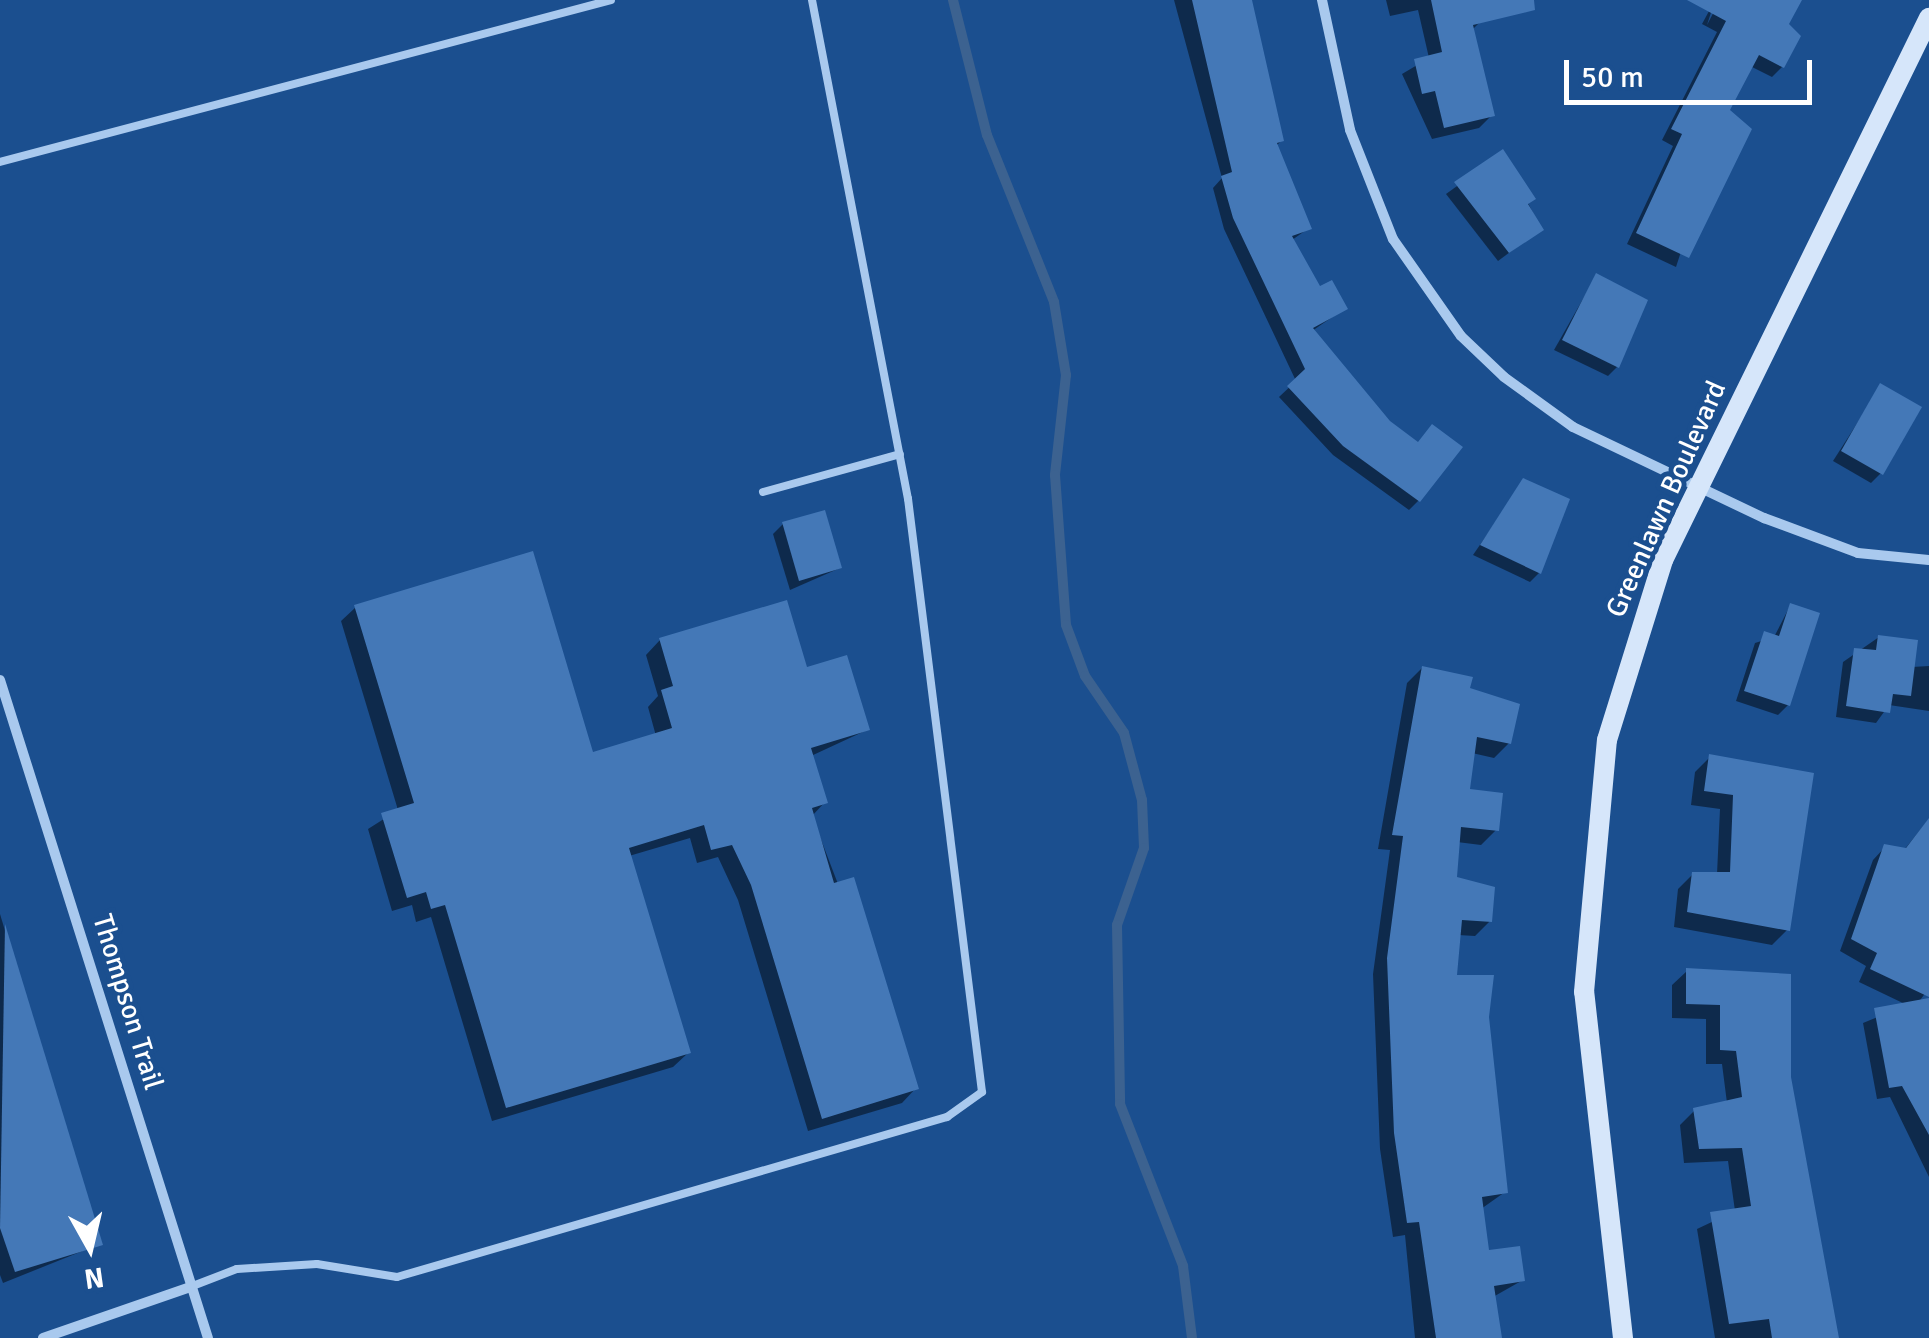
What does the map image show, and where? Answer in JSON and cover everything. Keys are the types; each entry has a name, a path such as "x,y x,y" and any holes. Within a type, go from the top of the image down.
{"street":[{"path":"1322,0 1368,186 1424,290 1526,396 1699,485 1858,553 1929,560"},
{"name":"Greenlawn Boulevard","path":"1623,1338 1589,1074 1585,909 1607,740 1630,656 1699,485 1929,18"},
{"name":"Thompson Trail","path":"0,680 208,1338"},
{"path":"43,1338 190,1287"}],"lane":[{"path":"0,162 612,0"},
{"path":"190,1287 237,1269 317,1264 397,1276 947,1117 982,1092 900,454 812,0"},
{"path":"762,492 900,454"}],"building":[{"path":"1192,0 1252,0 1284,141 1277,143 1312,229 1292,236 1320,286 1332,280 1348,309 1313,328 1390,421 1418,442 1432,424 1463,447 1420,502 1343,446 1287,386 1305,369 1233,218 1221,176 1232,172"},
{"path":"1431,0 1534,0 1535,10 1473,25 1495,116 1444,128 1435,91 1422,94 1414,59 1442,52"},
{"path":"1687,0 1802,0 1789,24 1801,36 1784,68 1759,55 1730,110 1752,129 1689,258 1636,233 1682,134 1671,129 1726,21"},
{"path":"1503,149 1536,199 1528,204 1544,230 1509,253 1454,182"},
{"path":"1596,273 1648,300 1619,368 1562,340"},
{"path":"1880,383 1922,407 1883,475 1841,451"},
{"path":"1523,478 1570,499 1541,574 1480,545"},
{"path":"825,510 842,568 799,581 782,522"},
{"path":"533,551 593,752 672,728 661,690 673,686 659,638 787,600 807,667 847,655 870,730 811,748 828,803 812,808 834,883 854,877 919,1089 822,1119 751,885 732,845 711,850 704,825 629,848 691,1053 506,1108 445,905 431,909 426,892 407,898 381,813 414,803 354,605"},
{"path":"1790,603 1820,613 1790,706 1744,691 1764,631 1779,636"},
{"path":"1878,635 1918,640 1911,696 1893,694 1890,713 1846,706 1854,648 1876,650"},
{"path":"1422,666 1473,677 1470,688 1520,704 1511,744 1477,737 1470,789 1503,793 1499,831 1461,827 1457,877 1495,887 1492,922 1462,920 1457,975 1494,975 1489,1017 1508,1193 1482,1197 1489,1250 1520,1246 1525,1281 1494,1286 1502,1338 1436,1338 1419,1222 1407,1223 1394,1133 1387,958 1403,836 1392,835"},
{"path":"1709,754 1814,773 1790,931 1687,912 1692,872 1730,872 1733,795 1704,791"},
{"path":"1929,818 1929,997 1870,969 1877,953 1851,939 1884,844 1906,848"},
{"path":"5,924 103,1245 15,1272 0,1228"},
{"path":"1686,968 1791,974 1791,1077 1839,1338 1772,1338 1769,1319 1729,1324 1710,1212 1751,1206 1742,1148 1699,1149 1693,1108 1742,1097 1736,1051 1720,1050 1720,1005 1686,1004"},
{"path":"1929,998 1929,1135 1902,1086 1889,1088 1874,1008"}],"waterway":[{"path":"953,0 987,135 1054,302 1066,375 1055,475 1066,625 1085,676 1124,733 1142,800 1144,848 1117,925 1120,1104 1183,1266 1192,1338"}]}
